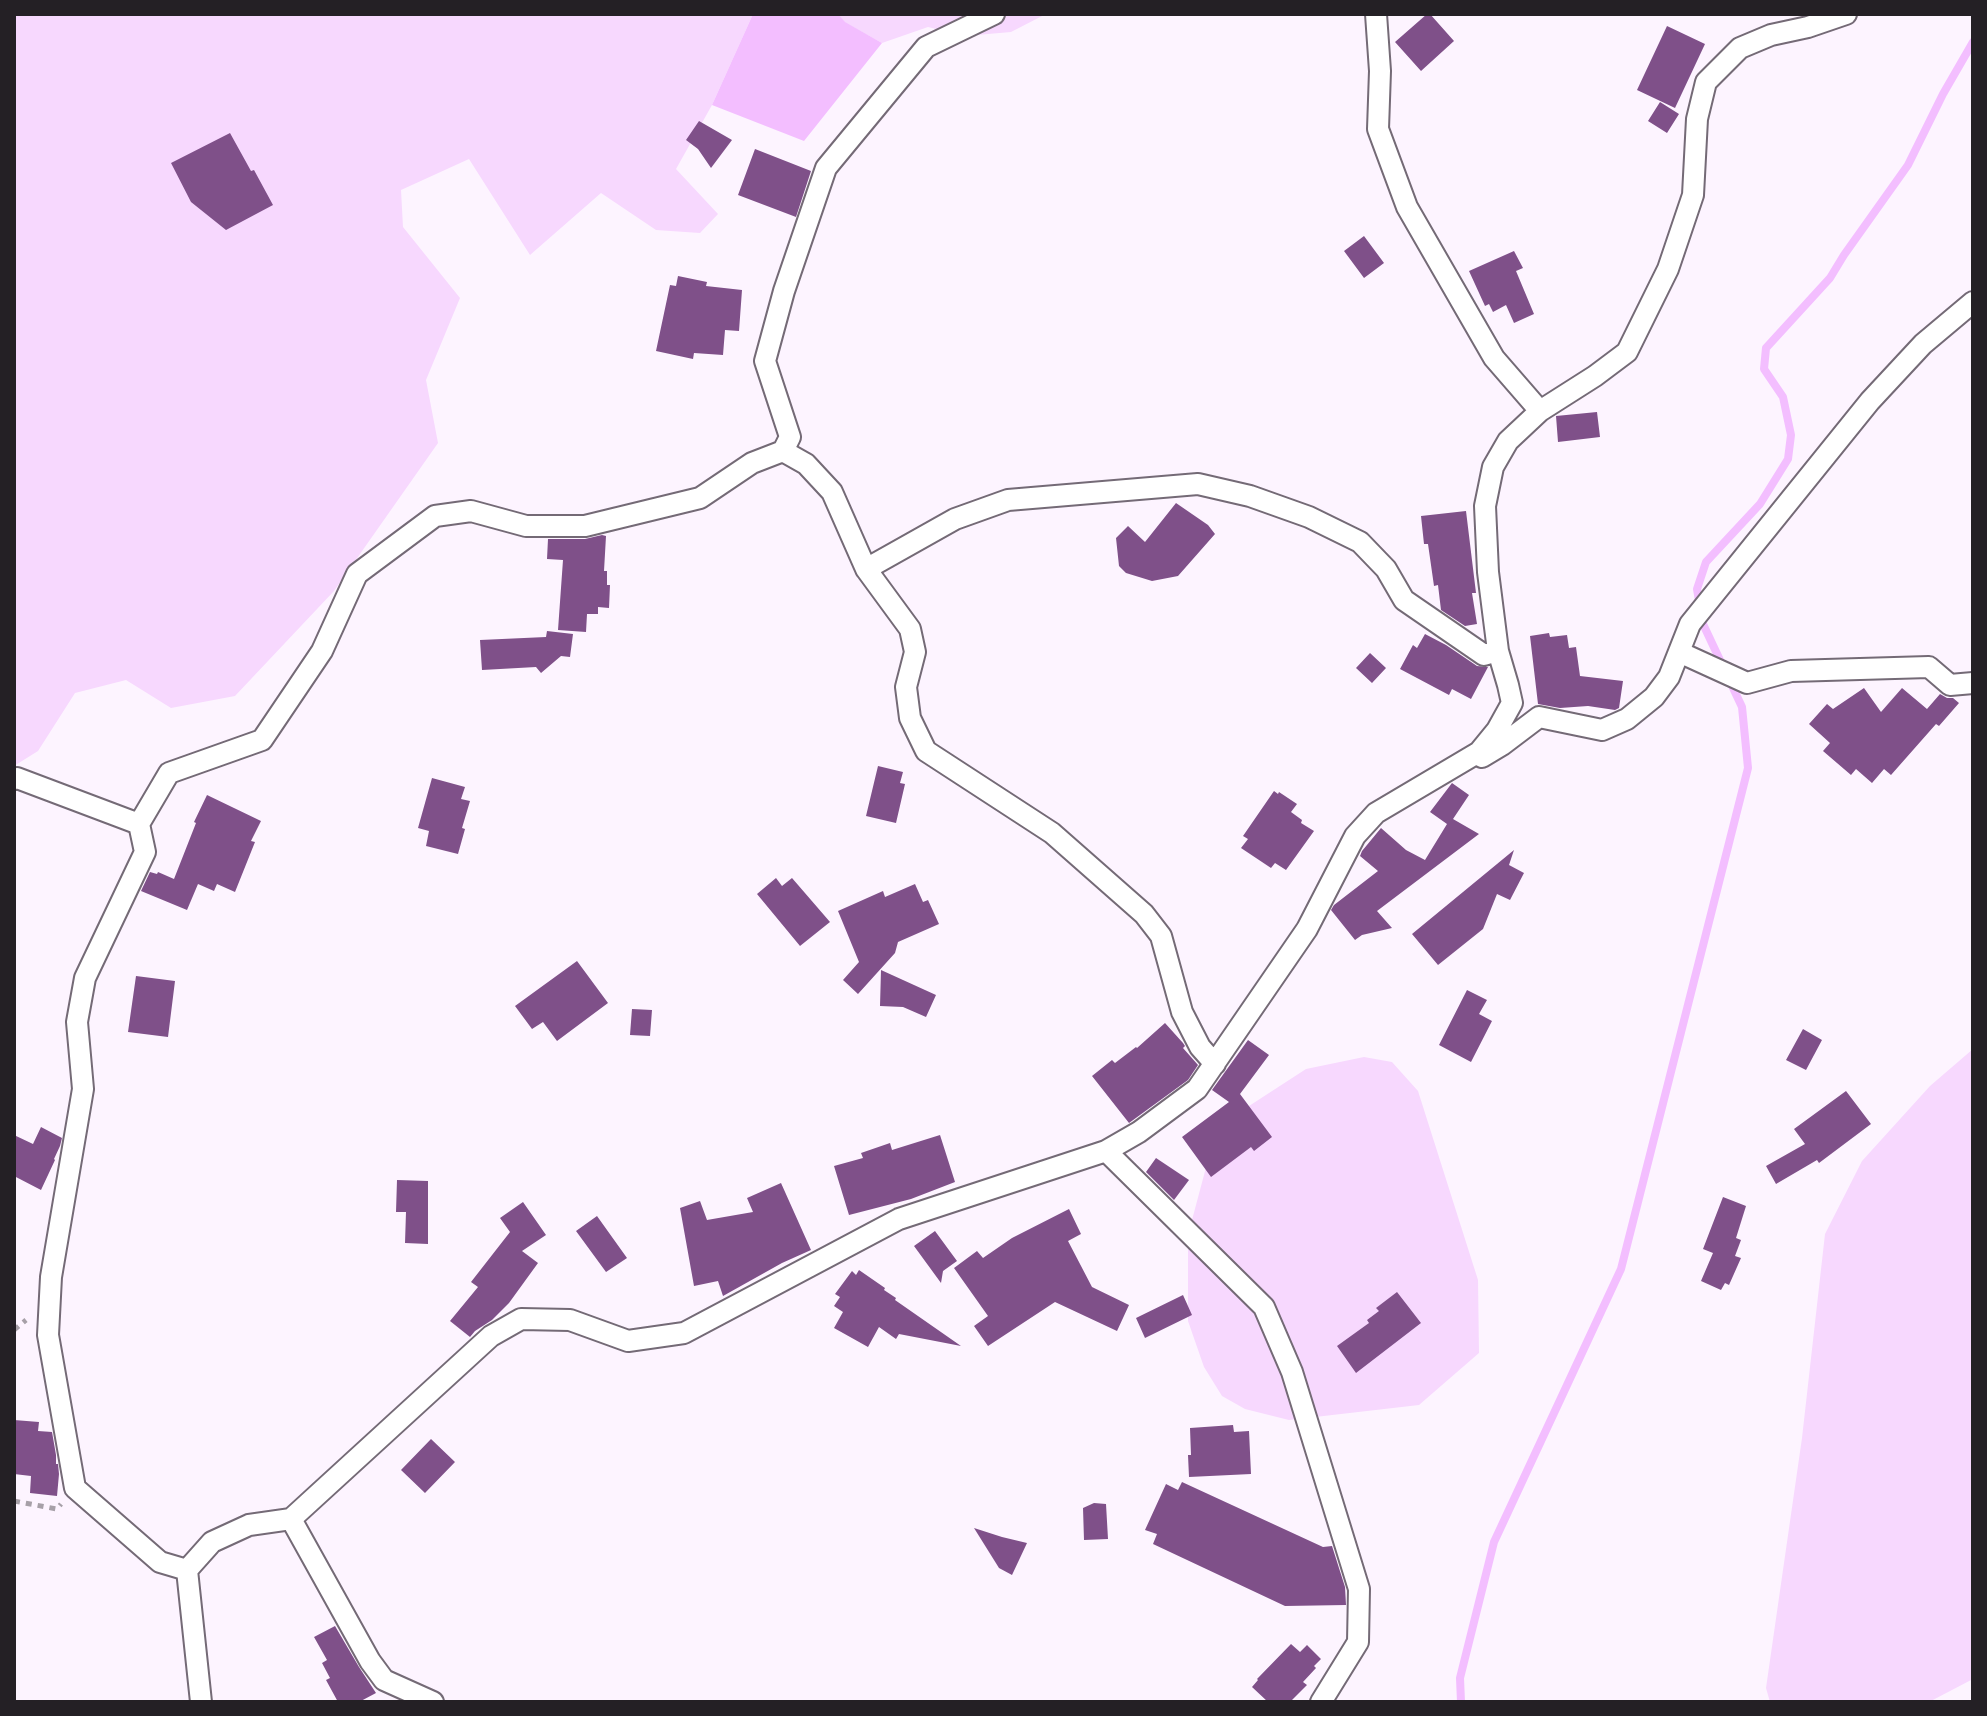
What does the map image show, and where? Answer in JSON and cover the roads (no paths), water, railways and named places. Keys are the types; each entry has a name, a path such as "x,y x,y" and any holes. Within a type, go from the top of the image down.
{"street":[{"path":"187,1570 160,1562 75,1488 48,1335 51,1277 83,1089 77,1022 82,993 85,978 145,852 139,824 169,773 262,740 322,651 357,574 435,516 471,511 526,526 585,526 700,498 752,463 783,451 790,437 765,361 784,291 826,168 926,47 994,14"},
{"path":"1376,14 1380,71 1378,129 1407,207 1494,358 1540,411"},
{"path":"201,1702 187,1570 212,1542 249,1525 291,1519 491,1336 521,1319 570,1320 628,1341 684,1333 899,1219 1106,1151 1139,1132 1197,1089 1307,929 1355,836 1376,813 1479,752 1497,730 1512,703 1498,651 1488,572 1485,506 1493,467 1508,441 1540,411 1627,352 1668,269 1693,195 1697,119 1706,82 1740,48 1810,21 1846,14"},
{"path":"1479,752 1483,758 1539,717 1602,730 1627,719 1654,697 1669,677 1690,624 1870,401 1923,344 1973,302"},
{"path":"783,451 806,464 832,492 866,569 910,629 915,652 906,687 910,718 926,751 1052,833 1144,914 1161,936 1182,1012 1200,1047 1215,1064"},
{"path":"866,569 955,519 1008,500 1198,484 1250,496 1309,517 1360,542 1386,569 1404,600 1484,655 1498,651"},
{"path":"1679,652 1747,683 1791,671 1929,667 1950,685 1973,683"},
{"path":"14,779 139,824"},
{"path":"1106,1151 1264,1307 1292,1372 1359,1589 1358,1642 1321,1702"},
{"path":"291,1519 370,1661 384,1680 433,1702"}],"waterway":[{"path":"1461,1702 1460,1678 1494,1542 1621,1269 1748,768 1742,707 1703,624 1697,589 1706,562 1760,504 1788,459 1791,435 1783,397 1764,369 1766,348 1830,278 1908,165 1973,42"}]}
